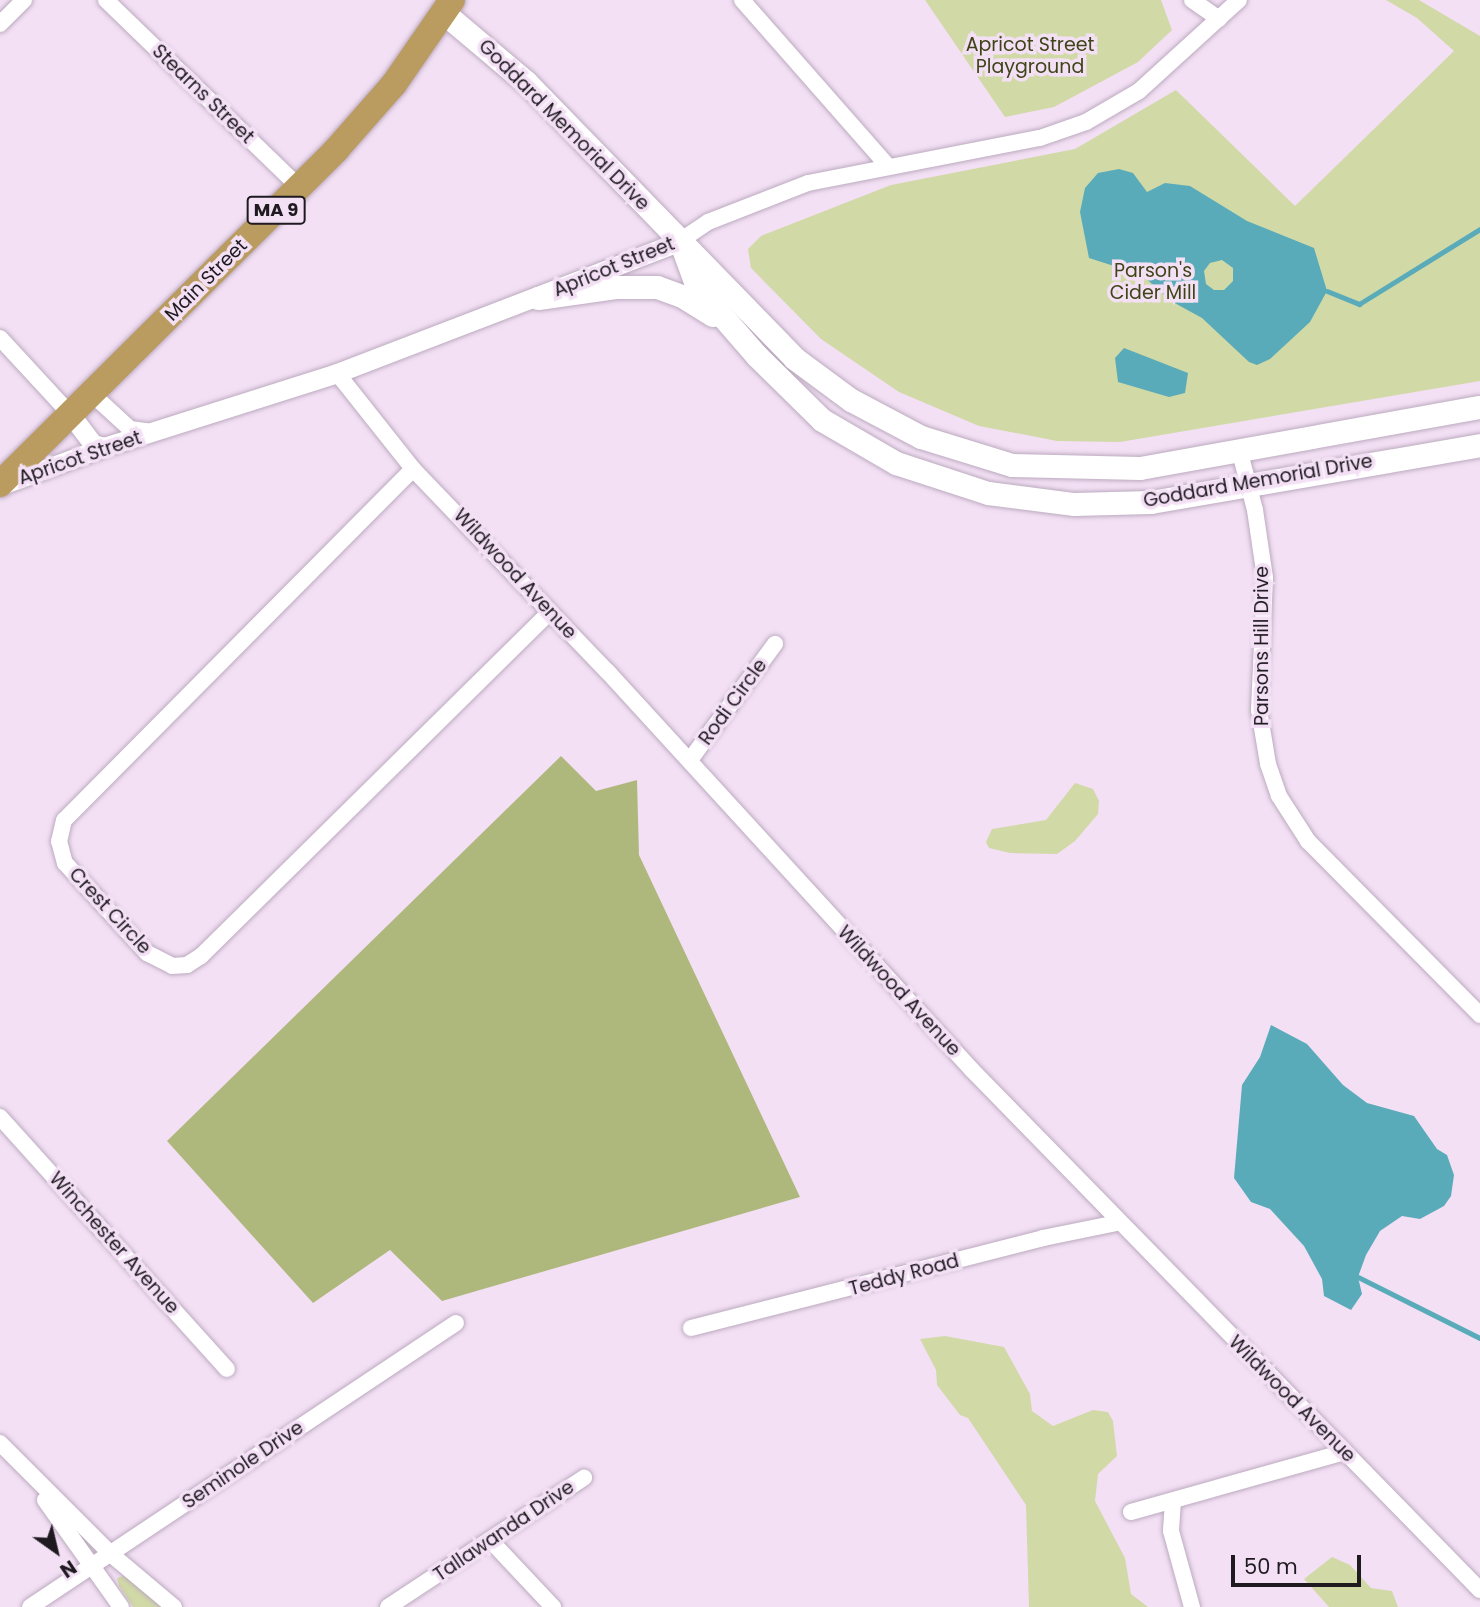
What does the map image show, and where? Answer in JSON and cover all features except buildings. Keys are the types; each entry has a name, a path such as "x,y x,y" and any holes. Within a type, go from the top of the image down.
{"highway":[{"name":"Main Street","path":"0,485 299,187 382,99 448,6"}],"main road":[{"name":"Goddard Memorial Drive","path":"448,6 822,381 882,418 966,454 1054,469 1140,468 1480,407"},
{"name":"Goddard Memorial Drive","path":"680,241 697,287 729,326 822,420 896,463 964,488 1074,505 1150,502 1480,445"},
{"path":"538,298 615,287 657,287 682,296 729,326"}],"street":[{"path":"0,24 24,0"},
{"name":"Stearns Street","path":"106,0 299,187"},
{"path":"742,0 887,165"},
{"path":"1192,0 1219,19"},
{"name":"Apricot Street","path":"0,485 104,447 337,373 538,298 680,241 708,222 778,194 887,165 1040,138 1086,122 1139,91 1239,0"},
{"path":"0,338 71,415 93,444 104,447"},
{"name":"Wildwood Avenue","path":"337,373 412,469 690,760 857,947 1117,1223 1480,1590"},
{"path":"92,394 130,429 153,432"},
{"name":"Parsons Hill Drive","path":"1240,449 1265,578 1259,710 1268,764 1279,796 1308,841 1480,1015"},
{"name":"Crest Circle","path":"412,469 64,820 59,841 65,863 147,953 176,966 201,956 550,612"},
{"name":"Rodi Circle","path":"690,760 775,644"},
{"name":"Winchester Avenue","path":"0,1117 227,1370"},
{"name":"Teddy Road","path":"691,1328 1043,1238 1117,1223"},
{"name":"Seminole Drive","path":"30,1607 456,1323"},
{"path":"0,1443 111,1555 174,1607"},
{"path":"1132,1512 1345,1452"},
{"path":"19,1464 121,1607"},
{"name":"Tallawanda Drive","path":"388,1607 584,1478"},
{"path":"1174,1501 1171,1531 1192,1607"},
{"path":"491,1541 553,1607"}],"green space":[{"name":"Apricot Street Playground","path":"925,0 1161,0 1172,30 1138,62 1054,107 1005,117"},
{"name":"Parson's Cider Mill","path":"1386,0 1419,0 1480,36 1480,381 1120,442 1057,441 979,426 899,392 821,339 751,268 748,249 761,236 891,185 1075,149 1176,90 1295,206 1454,51 1417,18"},
{"path":"561,756 596,791 637,780 639,855 800,1197 442,1301 390,1250 313,1303 167,1141"},
{"path":"1075,783 1093,789 1099,801 1098,814 1075,841 1057,854 1010,853 989,848 986,842 992,829 1046,820"},
{"path":"945,1336 1004,1347 1030,1394 1032,1411 1053,1426 1093,1410 1108,1412 1113,1421 1117,1456 1098,1474 1095,1501 1125,1558 1131,1594 1148,1607 1029,1607 1026,1505 968,1418 960,1415 937,1385 936,1370 920,1339"},
{"path":"1332,1557 1350,1565 1371,1588 1392,1591 1398,1607 1329,1607 1304,1579"},
{"path":"117,1578 130,1578 163,1607 133,1607 119,1586"}],"water":[{"path":"1119,169 1133,173 1147,192 1165,183 1190,186 1247,221 1314,248 1327,291 1310,322 1270,359 1257,365 1249,362 1202,318 1171,301 1142,275 1089,258 1080,212 1085,188 1098,173","holes":["1222,260 1233,268 1233,281 1224,290 1214,290 1206,284 1204,271 1210,263"]},
{"path":"1124,348 1188,373 1185,393 1169,397 1118,382 1115,358"},
{"path":"1271,1025 1307,1044 1343,1085 1367,1103 1414,1116 1437,1149 1447,1155 1454,1175 1451,1196 1444,1206 1420,1219 1402,1216 1380,1231 1366,1255 1358,1277 1362,1294 1351,1310 1324,1296 1322,1279 1304,1246 1270,1209 1251,1202 1234,1178 1242,1085 1260,1057"}],"waterway":[{"path":"1327,291 1359,304 1480,229"},
{"path":"1358,1277 1480,1338"}]}
